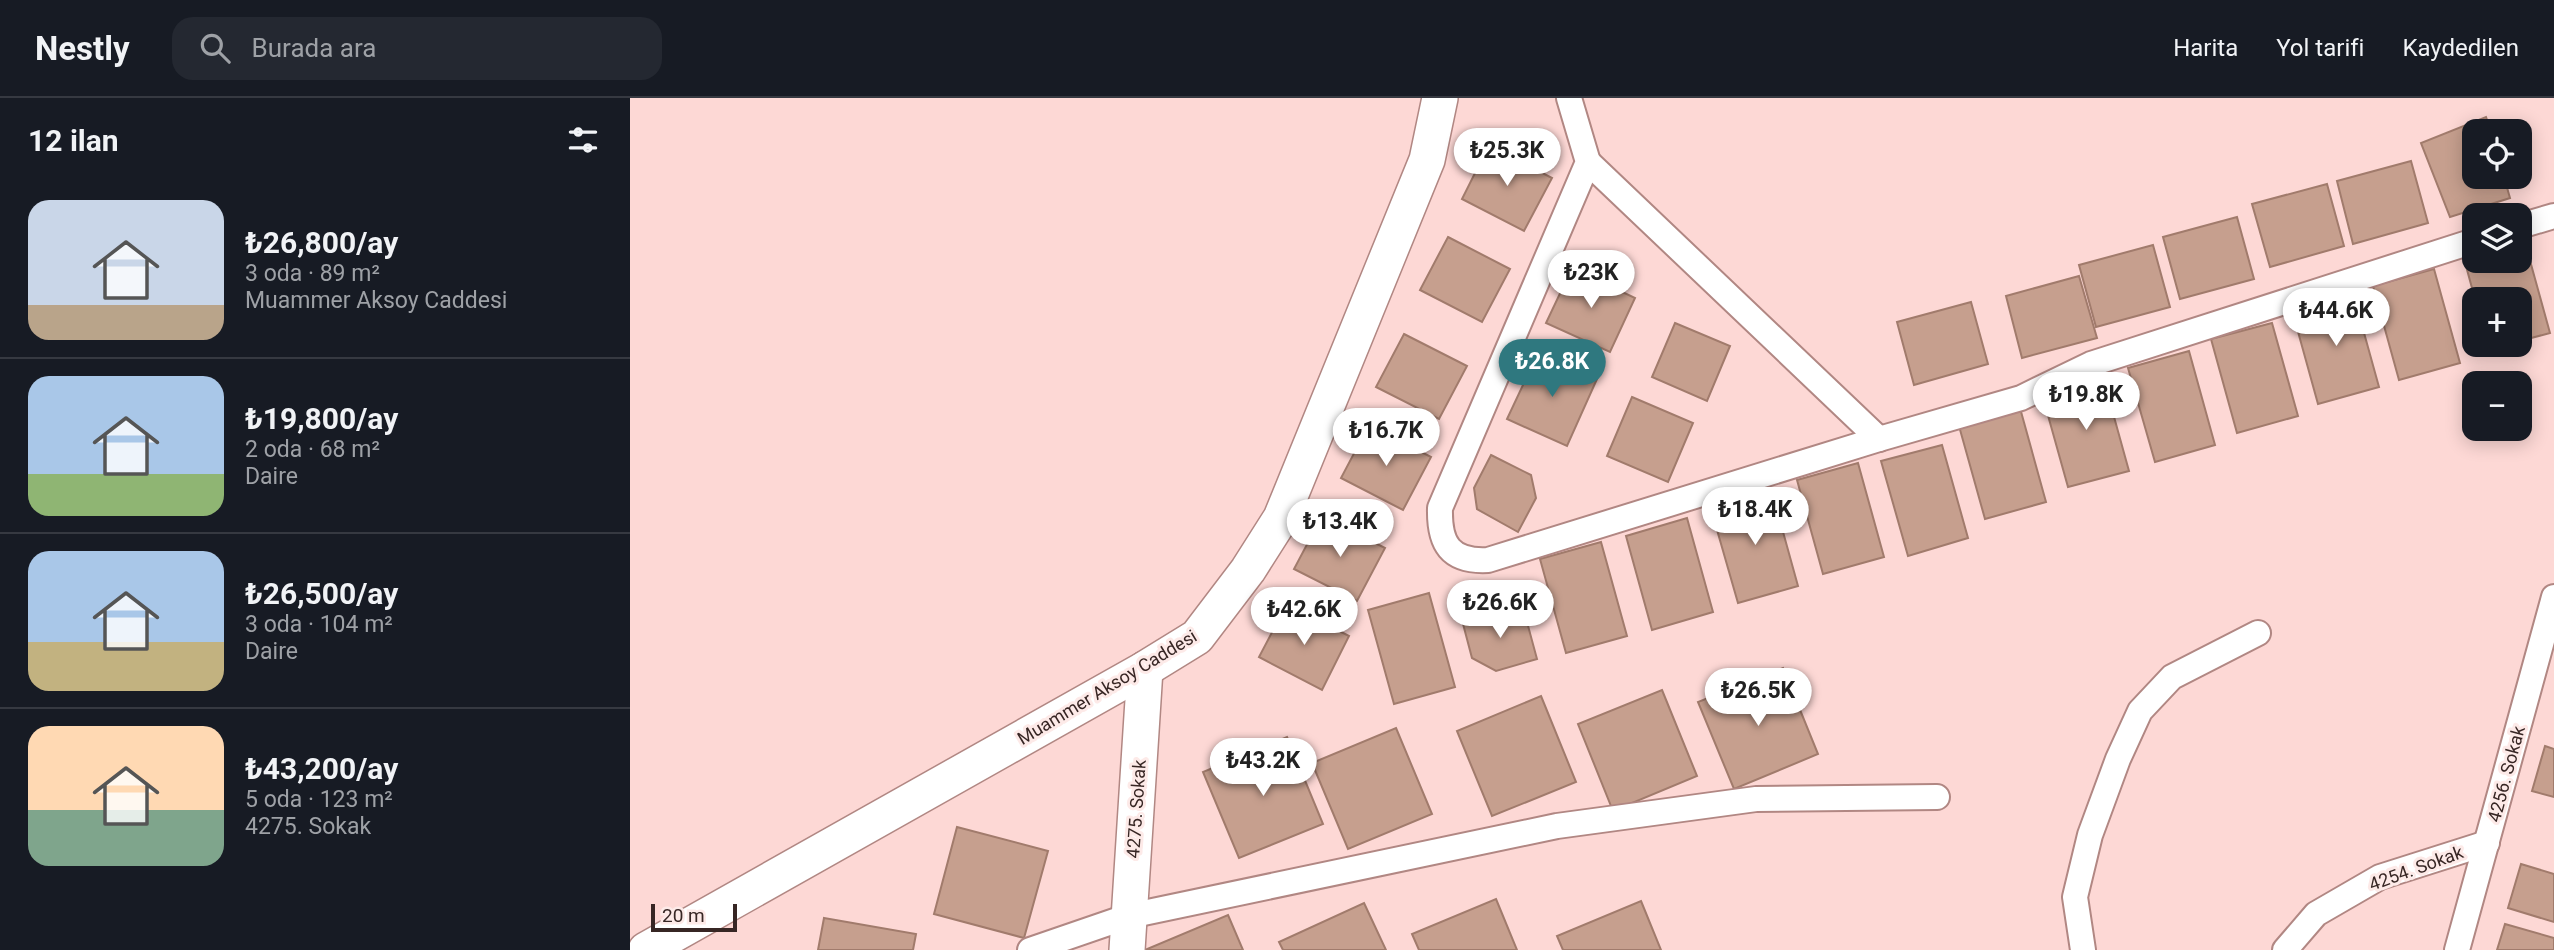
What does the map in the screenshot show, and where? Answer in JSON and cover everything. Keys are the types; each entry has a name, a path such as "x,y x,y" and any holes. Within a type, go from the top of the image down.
{"street":[{"name":"Muammer Aksoy Caddesi","path":"646,950 1145,669 1197,637 1248,570 1282,517 1427,160 1440,98"},
{"path":"1569,98 1588,162 1879,439"},
{"path":"1588,162 1440,508 1444,543 1459,557 1470,561 1488,560 2021,398 2091,364 2462,245"},
{"path":"2532,222 2554,216"},
{"name":"4256. Sokak","path":"2457,950 2554,597"},
{"path":"2083,950 2075,897 2090,835 2118,759 2140,711 2172,677 2259,633"},
{"name":"4275. Sokak","path":"1128,933 1145,669"},
{"path":"1030,950 1128,933 1557,826 1756,799 1937,797"},
{"name":"4254. Sokak","path":"2285,950 2316,914 2380,877 2487,843"}],"building":[{"path":"2462,127 2462,189 2507,189 2510,198 2494,203 2462,203 2462,213 2450,217 2421,143"},
{"path":"1489,145 1552,178 1524,231 1462,199"},
{"path":"2411,161 2428,223 2353,244 2337,181"},
{"path":"2327,184 2344,246 2270,267 2252,204"},
{"path":"2237,217 2254,279 2180,299 2163,237"},
{"path":"1448,237 1510,269 1482,322 1420,290"},
{"path":"2153,245 2170,307 2096,327 2079,265"},
{"path":"1572,268 1635,298 1610,352 1546,323"},
{"path":"2532,268 2550,333 2532,338 2532,287 2472,287 2468,273 2532,273"},
{"path":"2434,269 2460,363 2399,380 2373,286"},
{"path":"2079,276 2097,338 2022,358 2006,296"},
{"path":"2353,293 2379,387 2318,404 2292,310"},
{"path":"1971,302 1988,364 1914,385 1897,322"},
{"path":"1675,323 1730,346 1707,401 1652,377"},
{"path":"2272,323 2298,416 2237,433 2211,339"},
{"path":"1404,334 1467,366 1439,419 1376,387"},
{"path":"2189,351 2215,445 2155,462 2128,368"},
{"path":"1538,353 1597,379 1567,446 1507,419"},
{"path":"2103,377 2129,471 2068,487 2042,394"},
{"path":"1632,397 1693,423 1668,482 1607,456"},
{"path":"2020,408 2046,502 1985,519 1959,426"},
{"path":"1369,425 1431,457 1403,510 1341,478"},
{"path":"1942,445 1968,538 1908,556 1881,461"},
{"path":"1491,455 1531,475 1536,498 1518,532 1477,509 1474,488"},
{"path":"1858,463 1884,557 1823,574 1797,480"},
{"path":"1772,492 1798,586 1738,603 1711,509"},
{"path":"1322,516 1385,548 1357,601 1294,569"},
{"path":"1687,518 1713,612 1652,630 1626,536"},
{"path":"1601,542 1627,636 1566,653 1540,559"},
{"path":"1429,593 1455,687 1394,704 1368,610"},
{"path":"1287,604 1349,636 1322,690 1259,657"},
{"path":"1508,609 1527,622 1537,659 1496,671 1472,658 1462,620"},
{"path":"1783,668 1818,754 1734,789 1698,702"},
{"path":"1662,690 1697,776 1613,811 1578,724"},
{"path":"1541,696 1576,782 1492,816 1457,731"},
{"path":"1396,728 1432,814 1348,849 1312,763"},
{"path":"1287,737 1323,824 1239,858 1203,772"},
{"path":"2545,746 2554,749 2554,797 2532,791"},
{"path":"957,827 1048,851 1024,938 934,914"},
{"path":"2521,864 2554,874 2554,922 2508,908"},
{"path":"1496,899 1517,950 1419,950 1412,934"},
{"path":"1641,901 1661,950 1563,950 1557,936"},
{"path":"1364,903 1386,950 1283,950 1279,942"},
{"path":"1228,915 1243,950 1145,950"},
{"path":"824,918 916,934 913,950 818,950"},
{"path":"2505,924 2554,938 2554,950 2497,950"}]}
